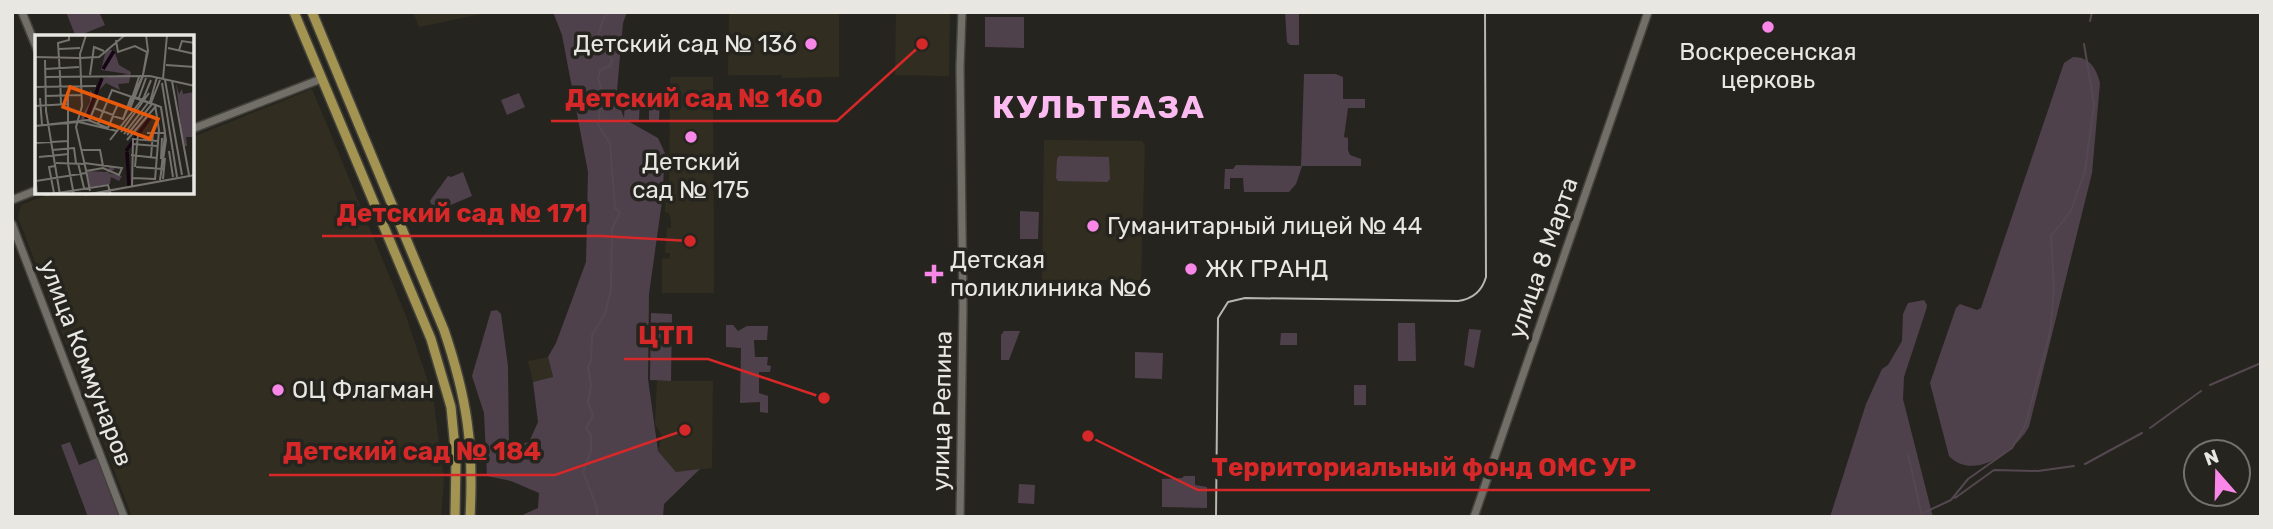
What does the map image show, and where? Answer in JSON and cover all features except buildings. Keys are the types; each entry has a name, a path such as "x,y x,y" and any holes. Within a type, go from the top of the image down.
{"main road":[{"path":"293,12 431,339 451,407 456,459 455,517"},
{"path":"312,12 444,330 460,378 469,428 472,478 470,517"}],"street":[{"path":"22,12 35,44"},
{"name":"улица Репина","path":"960,517 963,306 960,67 962,12"},
{"name":"улица 8 Марта","path":"1474,517 1648,12"},
{"path":"194,128 321,79"},
{"path":"12,200 35,191"},
{"name":"улица Коммунаров","path":"12,224 124,517"}],"shaded area":[{"path":"66,12 99,12 105,25 75,35"},
{"path":"413,12 491,12 419,27"},
{"path":"553,12 627,12 623,23 618,101 624,118 625,99 640,99 639,120 626,120 658,138 665,153 662,201 649,294 648,379 658,451 676,472 700,469 664,504 663,517 518,517 538,508 539,493 511,481 487,476 484,413 472,376 491,311 497,310 501,314 508,366 509,455 525,448 524,443 529,442 538,422 533,382 553,377 548,357 556,343 586,262 588,172 562,35"},
{"path":"729,12 839,12 839,77 728,75"},
{"path":"896,12 950,12 949,76 895,75"},
{"path":"1285,12 1299,12 1299,45 1290,45 1287,42"},
{"path":"985,17 1024,17 1024,48 985,47"},
{"path":"2073,57 2088,61 2100,83 2092,173 2029,427 2004,454 1982,465 1970,466 1949,456 1930,383 1956,308 1960,304 1977,310 1981,308 2064,63"},
{"path":"1304,74 1336,74 1343,77 1343,99 1365,99 1365,108 1348,108 1344,137 1348,138 1350,155 1361,159 1361,166 1302,166 1296,184 1289,192 1244,192 1243,178 1230,178 1230,189 1224,189 1225,169 1233,169 1236,165 1301,166"},
{"path":"670,77 713,77 714,293 662,293 662,259 670,258 670,253 665,253 667,228 671,228 671,220 669,213 665,212 666,196 669,196"},
{"path":"312,89 406,316 433,397 444,480 441,517 132,517 18,217 21,205 49,194 194,194 194,137"},
{"path":"519,93 525,107 507,115 501,100"},
{"path":"660,101 659,120 649,120 649,102"},
{"name":"Гуманитарный лицей № 44","path":"1044,140 1142,141 1145,146 1141,280 1042,280"},
{"path":"1059,156 1109,157 1110,179 1107,182 1058,181 1056,178"},
{"path":"463,172 472,196 434,212 430,201 432,198 448,176"},
{"path":"1020,211 1039,212 1038,239 1020,239"},
{"path":"1924,300 1926,310 1904,377 1903,399 1933,517 1830,517 1866,404 1882,369 1888,365 1902,341 1903,314 1908,303"},
{"path":"651,313 672,314 671,381 650,380"},
{"path":"1398,323 1415,323 1416,361 1398,361"},
{"path":"726,325 733,325 738,331 747,326 768,326 767,340 754,340 755,357 768,357 767,365 771,366 770,372 759,372 759,393 768,396 768,413 760,412 760,402 740,403 741,348 726,347"},
{"path":"1469,329 1481,330 1474,368 1464,365"},
{"path":"1004,331 1020,331 1009,360 1001,360 1001,335"},
{"path":"1281,333 1297,333 1297,345 1280,345"},
{"path":"1135,352 1163,353 1162,379 1135,378"},
{"path":"548,357 553,378 533,382 528,361"},
{"path":"657,381 713,381 712,468 676,472 658,451 662,436 655,424"},
{"path":"1354,385 1366,385 1366,405 1354,405"},
{"path":"70,442 79,465 97,458 119,517 88,517 61,445"},
{"path":"1195,476 1195,485 1207,487 1207,508 1162,507 1162,479"},
{"path":"1019,484 1035,485 1034,504 1018,503"}],"waterway":[{"path":"597,517 597,508 583,472 591,451 591,435 586,429 593,415 588,403 591,385 588,367 591,361 592,335 605,314 611,289 612,229 620,212 615,208 610,143 598,125 602,90 598,79 600,70 610,66 612,60 598,36 604,17 610,12"},
{"path":"2090,21 2092,12"},
{"path":"1919,517 1951,500 1968,479 2012,448 2025,426 2050,333 2054,289 2051,236 2071,211 2085,171 2094,104 2084,44"},
{"path":"2210,385 2261,363"},
{"path":"2150,428 2201,391"},
{"path":"2085,464 2142,433"},
{"path":"1908,454 1921,512"},
{"path":"1955,498 1994,470 2038,471 2074,466"}],"tram line":[{"path":"1216,517 1218,318 1228,302 1245,298 1458,301 1472,296 1482,286 1486,277 1485,12"}],"place":[{"name":"Воскресенская церковь","path":"1768,27"},
{"name":"Детский сад № 136","path":"811,44"},
{"name":"Детский сад № 160","path":"922,44"},
{"name":"Детский сад № 175","path":"691,137"},
{"name":"Гуманитарный лицей № 44","path":"1093,226"},
{"name":"Детский сад № 171","path":"690,241"},
{"name":"ЖК ГРАНД","path":"1191,269"},
{"name":"Детская поликлиника №6","path":"934,274"},
{"name":"ОЦ Флагман","path":"278,390"},
{"name":"ЦТП","path":"824,398"},
{"name":"Детский сад № 184","path":"685,430"},
{"name":"Территориальный фонд ОМС УР","path":"1088,436"}],"district":[{"name":"КУЛЬТБАЗА","path":"1099,107"}]}
